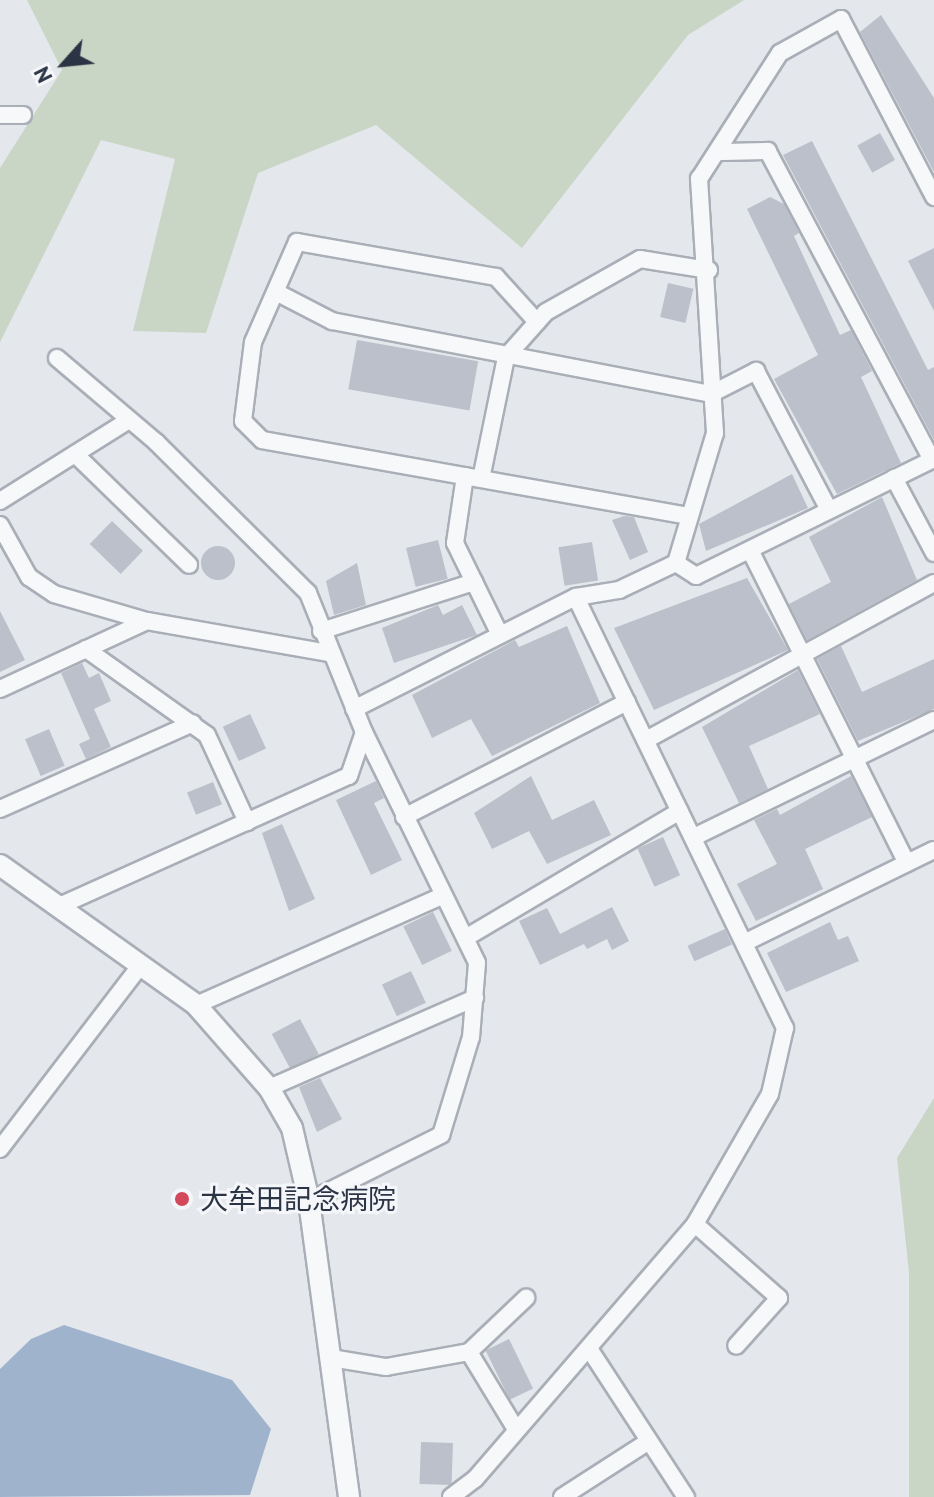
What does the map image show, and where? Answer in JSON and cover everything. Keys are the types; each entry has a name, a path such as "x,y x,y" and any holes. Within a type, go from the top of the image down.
{"street":[{"path":"354,709 576,597 619,590 676,563 715,433 711,394 709,270 699,179 721,152 780,53 841,19 934,197"},
{"path":"0,115 23,115"},
{"path":"676,563 696,576 932,460 768,151 721,152"},
{"path":"537,322 496,277 297,242 253,342 243,421 262,440 689,516"},
{"path":"500,635 455,543 506,357 537,322 640,259 709,270"},
{"path":"276,292 332,321 506,357 711,394 756,371 829,510"},
{"path":"57,358 126,422 156,442 308,593 329,653 364,732 442,896 467,937 477,963 475,998 441,1135 309,1201"},
{"path":"0,501 126,422"},
{"path":"75,454 189,565"},
{"path":"894,478 934,553"},
{"path":"0,525 29,577 54,594 147,621 329,653"},
{"path":"750,550 907,863"},
{"path":"321,631 474,582"},
{"path":"646,740 934,583"},
{"path":"451,1497 475,1479 514,1426 590,1350 695,1224 770,1094 785,1028 746,942 576,597"},
{"path":"0,689 147,621"},
{"path":"86,649 207,735 247,822"},
{"path":"404,817 627,702"},
{"path":"694,837 934,720"},
{"path":"0,809 193,723"},
{"path":"57,907 349,776 364,732"},
{"path":"467,937 680,811"},
{"path":"746,942 934,850"},
{"path":"0,865 196,1005 269,1088 292,1128 309,1201 349,1497"},
{"path":"196,1005 442,896"},
{"path":"0,1149 139,967"},
{"path":"269,1088 475,998"},
{"path":"695,1224 779,1298 736,1346"},
{"path":"331,1358 386,1367 469,1352 526,1298"},
{"path":"590,1350 686,1497"},
{"path":"469,1352 514,1426"},
{"path":"562,1497 649,1441"}],"green space":[{"path":"27,0 744,0 688,35 522,248 376,125 258,173 206,333 133,331 175,159 101,140 0,342 0,168 62,70"},
{"path":"934,1098 934,1497 909,1497 909,1273 897,1158"}],"water":[{"path":"64,1325 232,1380 271,1429 250,1495 0,1497 0,1369 31,1339"}],"building":[{"path":"881,15 934,98 934,172 860,32"},
{"path":"880,133 895,160 872,173 857,146"},
{"path":"812,141 928,370 934,367 934,440 783,155"},
{"path":"770,197 784,204 799,233 794,236 840,335 851,330 872,371 861,377 901,463 837,494 774,379 818,355 747,209"},
{"path":"934,248 934,311 908,261"},
{"path":"668,283 693,289 685,323 660,317"},
{"path":"357,340 478,361 469,411 348,389"},
{"path":"792,474 808,508 706,551 699,524"},
{"path":"882,497 917,580 807,640 789,604 831,582 809,537"},
{"path":"634,517 648,552 630,560 612,520"},
{"path":"112,521 143,551 121,574 90,544"},
{"path":"438,540 448,579 416,587 406,548"},
{"path":"592,542 598,581 565,586 558,547"},
{"path":"218,546 230,551 235,563 230,575 218,580 206,575 201,563 206,551"},
{"path":"357,563 366,605 334,615 326,581"},
{"path":"747,578 788,650 654,710 614,628"},
{"path":"438,605 443,615 462,605 477,635 394,663 382,628"},
{"path":"0,611 25,660 0,672"},
{"path":"567,626 600,703 492,756 471,719 432,738 412,695 515,640 519,647"},
{"path":"841,646 862,692 934,659 934,709 858,741 817,659"},
{"path":"82,663 89,678 99,673 111,701 94,709 111,747 86,759 79,744 90,739 61,673"},
{"path":"798,670 820,714 749,746 768,789 739,803 702,727"},
{"path":"250,714 266,748 239,761 223,727"},
{"path":"49,729 65,766 41,776 25,739"},
{"path":"531,776 552,820 594,800 611,835 547,864 529,831 492,849 474,813"},
{"path":"851,776 872,817 805,849 823,889 756,921 737,884 777,864 754,820 777,809 780,815"},
{"path":"376,781 384,798 374,803 402,860 371,875 336,800"},
{"path":"213,782 222,804 196,815 187,792"},
{"path":"282,824 315,899 289,911 262,833"},
{"path":"663,837 680,875 655,887 637,848"},
{"path":"612,907 629,941 612,950 607,939 587,949 584,944 540,965 519,921 547,908 560,934"},
{"path":"433,912 452,951 422,965 403,926"},
{"path":"830,922 838,940 848,936 859,961 786,992 767,953"},
{"path":"725,929 732,945 694,961 688,946"},
{"path":"411,971 426,1003 397,1016 382,985"},
{"path":"300,1019 319,1054 291,1069 272,1034"},
{"path":"320,1078 342,1119 317,1132 299,1087"},
{"path":"509,1339 533,1388 510,1400 486,1350"},
{"path":"421,1442 453,1443 452,1485 420,1484"}],"place":[{"name":"大牟田記念病院","path":"182,1199"}]}
